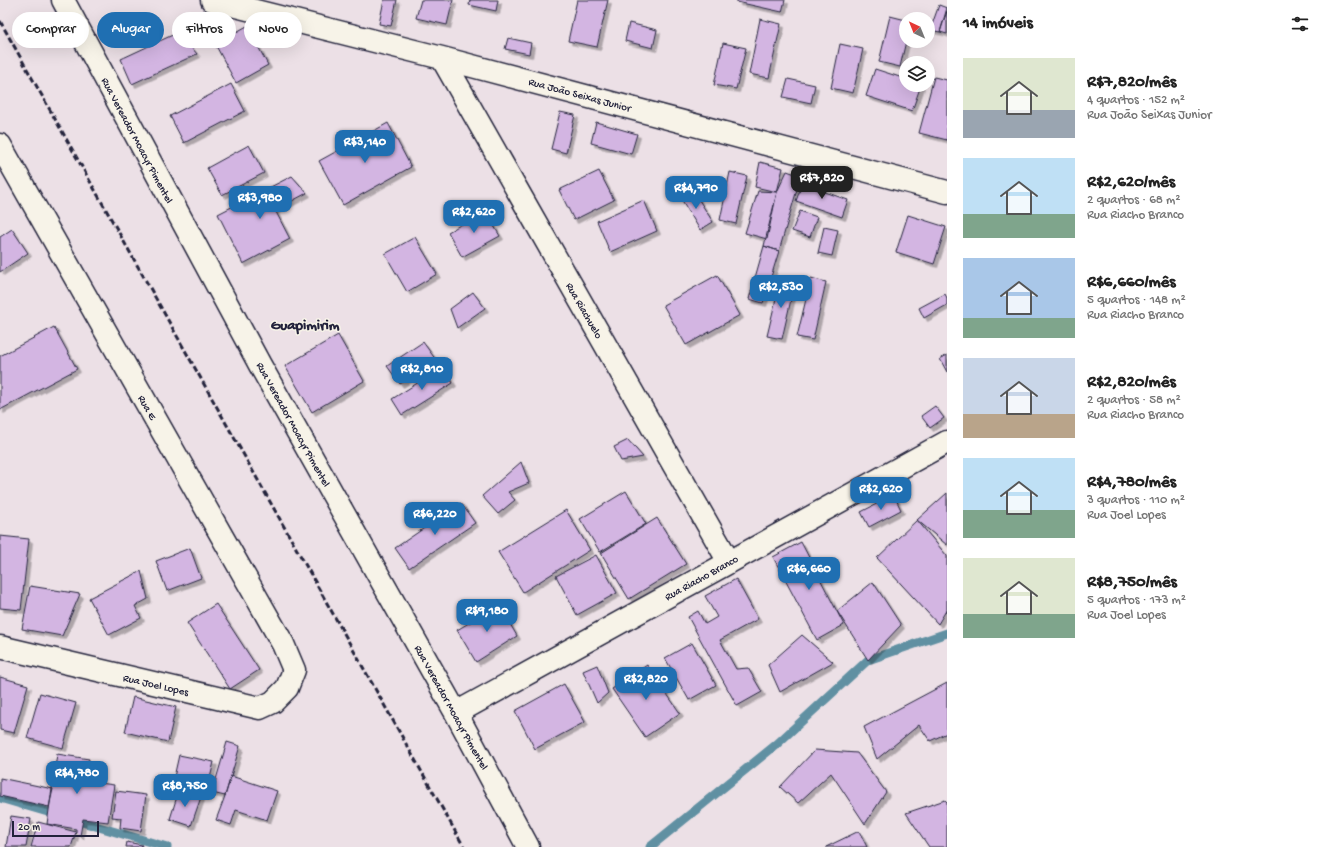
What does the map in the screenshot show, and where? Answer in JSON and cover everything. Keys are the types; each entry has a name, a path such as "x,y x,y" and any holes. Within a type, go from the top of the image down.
{"street":[{"name":"Rua Vereador Moacyr Pimentel","path":"62,0 260,365 456,713 528,847"},
{"name":"Rua João Seixas Junior","path":"212,0 442,58 947,192"},
{"name":"Rua Riachuelo","path":"442,58 729,562"},
{"name":"Rua E","path":"0,145 279,637 294,670"},
{"name":"Rua Riacho Branco","path":"456,713 947,442"},
{"name":"Rua Joel Lopes","path":"0,647 260,708 272,702 287,688 294,670"}],"building":[{"path":"384,0 397,0 391,26 379,24"},
{"path":"421,0 453,0 447,25 416,18"},
{"path":"470,0 498,0 496,11 469,5"},
{"path":"577,0 608,0 597,47 568,41"},
{"path":"737,0 785,0 782,12 737,2"},
{"path":"939,5 947,8 940,32 935,31 935,16"},
{"path":"947,11 947,34 940,32"},
{"path":"890,16 899,18 899,48 904,48 903,56 899,56 899,67 879,62"},
{"path":"760,19 781,24 769,78 749,74"},
{"path":"629,23 657,30 653,48 625,41"},
{"path":"244,28 244,48 259,48 268,65 236,83 217,48 236,48 236,32"},
{"path":"172,35 172,48 192,48 197,54 132,84 121,59 145,48 164,48 164,39"},
{"path":"508,38 531,43 529,54 505,49"},
{"path":"723,43 746,48 736,89 714,85"},
{"path":"840,44 863,49 853,93 831,88"},
{"path":"875,69 899,77 899,92 919,92 912,111 866,96"},
{"path":"935,77 947,80 947,140 919,133 930,92 935,92"},
{"path":"788,79 815,85 811,103 783,97"},
{"path":"231,84 245,111 184,143 170,116"},
{"path":"560,112 575,115 566,153 551,149"},
{"path":"596,122 637,134 631,154 591,143"},
{"path":"388,123 411,167 343,205 319,161"},
{"path":"249,145 264,173 222,195 207,168"},
{"path":"760,162 783,168 777,192 755,187"},
{"path":"599,171 614,200 574,220 559,190"},
{"path":"787,171 801,176 779,251 764,246 777,192"},
{"path":"730,172 747,176 736,224 720,220"},
{"path":"292,176 307,193 275,210 290,239 243,264 218,214"},
{"path":"802,184 848,200 842,217 796,201"},
{"path":"692,189 713,222 700,230 680,197"},
{"path":"758,191 777,192 767,239 745,233"},
{"path":"644,200 657,231 610,252 597,221"},
{"path":"485,211 500,236 462,257 448,232"},
{"path":"800,211 817,217 810,237 792,231"},
{"path":"908,215 946,227 934,264 896,252"},
{"path":"824,227 838,230 832,256 818,253"},
{"path":"12,229 28,253 0,272 0,237"},
{"path":"415,237 437,274 407,292 385,254"},
{"path":"764,246 779,251 763,303 749,299"},
{"path":"717,275 740,315 686,345 663,305"},
{"path":"781,278 795,282 782,339 767,336"},
{"path":"811,278 826,282 813,340 797,337"},
{"path":"473,292 485,308 457,328 450,309"},
{"path":"945,294 947,298 947,305 924,318 919,308"},
{"path":"54,327 77,369 0,410 0,356"},
{"path":"338,335 364,381 312,412 285,366"},
{"path":"423,342 436,360 400,384 387,366"},
{"path":"947,355 947,372 940,359"},
{"path":"443,367 453,383 402,415 392,399"},
{"path":"935,406 944,418 930,428 921,416"},
{"path":"628,440 643,457 621,461 614,447"},
{"path":"521,462 529,483 508,492 515,500 498,514 482,496"},
{"path":"626,491 646,524 600,552 580,519"},
{"path":"947,493 947,545 917,520"},
{"path":"894,495 901,510 869,527 861,512"},
{"path":"461,503 475,523 409,568 395,548"},
{"path":"566,510 590,550 523,592 498,552"},
{"path":"657,518 686,564 629,599 601,553"},
{"path":"917,520 947,556 947,609 938,624 877,558"},
{"path":"0,536 29,539 21,610 0,608"},
{"path":"801,542 844,625 817,640 773,557"},
{"path":"190,548 201,578 167,591 156,561"},
{"path":"596,555 617,593 577,615 556,576"},
{"path":"141,571 148,599 135,606 141,618 109,635 89,598"},
{"path":"736,579 758,619 720,640 736,669 748,668 762,692 737,706 688,617 698,611 705,624 717,617 705,596"},
{"path":"873,582 901,625 868,660 837,611"},
{"path":"30,586 80,594 62,636 22,629"},
{"path":"216,604 259,670 230,689 187,623"},
{"path":"499,605 517,636 476,662 457,630"},
{"path":"802,635 833,662 780,692 768,665"},
{"path":"692,643 716,685 689,700 665,658"},
{"path":"597,665 608,693 597,703 583,671"},
{"path":"647,665 680,713 645,737 612,689"},
{"path":"0,677 28,685 14,733 0,730"},
{"path":"947,683 947,733 930,741 919,725 877,759 864,727"},
{"path":"564,684 585,722 535,749 515,711"},
{"path":"40,693 76,703 63,748 27,738"},
{"path":"133,697 176,707 168,742 125,732"},
{"path":"227,742 240,746 225,796 212,793"},
{"path":"815,750 857,753 886,792 865,824 831,773 798,803 780,787"},
{"path":"57,754 89,759 86,781 114,785 108,822 83,819 80,836 76,832 76,829 47,824"},
{"path":"179,755 214,762 206,794 179,790 172,786"},
{"path":"231,776 277,791 267,820 236,810 231,825 216,820"},
{"path":"0,778 53,789 49,807 0,796"},
{"path":"179,790 201,797 191,826 170,819"},
{"path":"116,791 146,795 141,831 120,828 121,818 112,817"},
{"path":"945,800 947,802 947,847 929,847 906,813"},
{"path":"11,816 31,819 26,847 6,847"},
{"path":"38,822 76,832 71,847 31,847"},
{"path":"859,831 867,847 826,847"},
{"path":"127,842 142,845 141,847 126,847"}],"waterway":[{"path":"650,847 777,744 868,660 947,633"},
{"path":"0,798 167,847"}],"railway":[{"path":"0,21 464,847"}],"district":[{"name":"Guapimirim","path":"305,324"}]}
